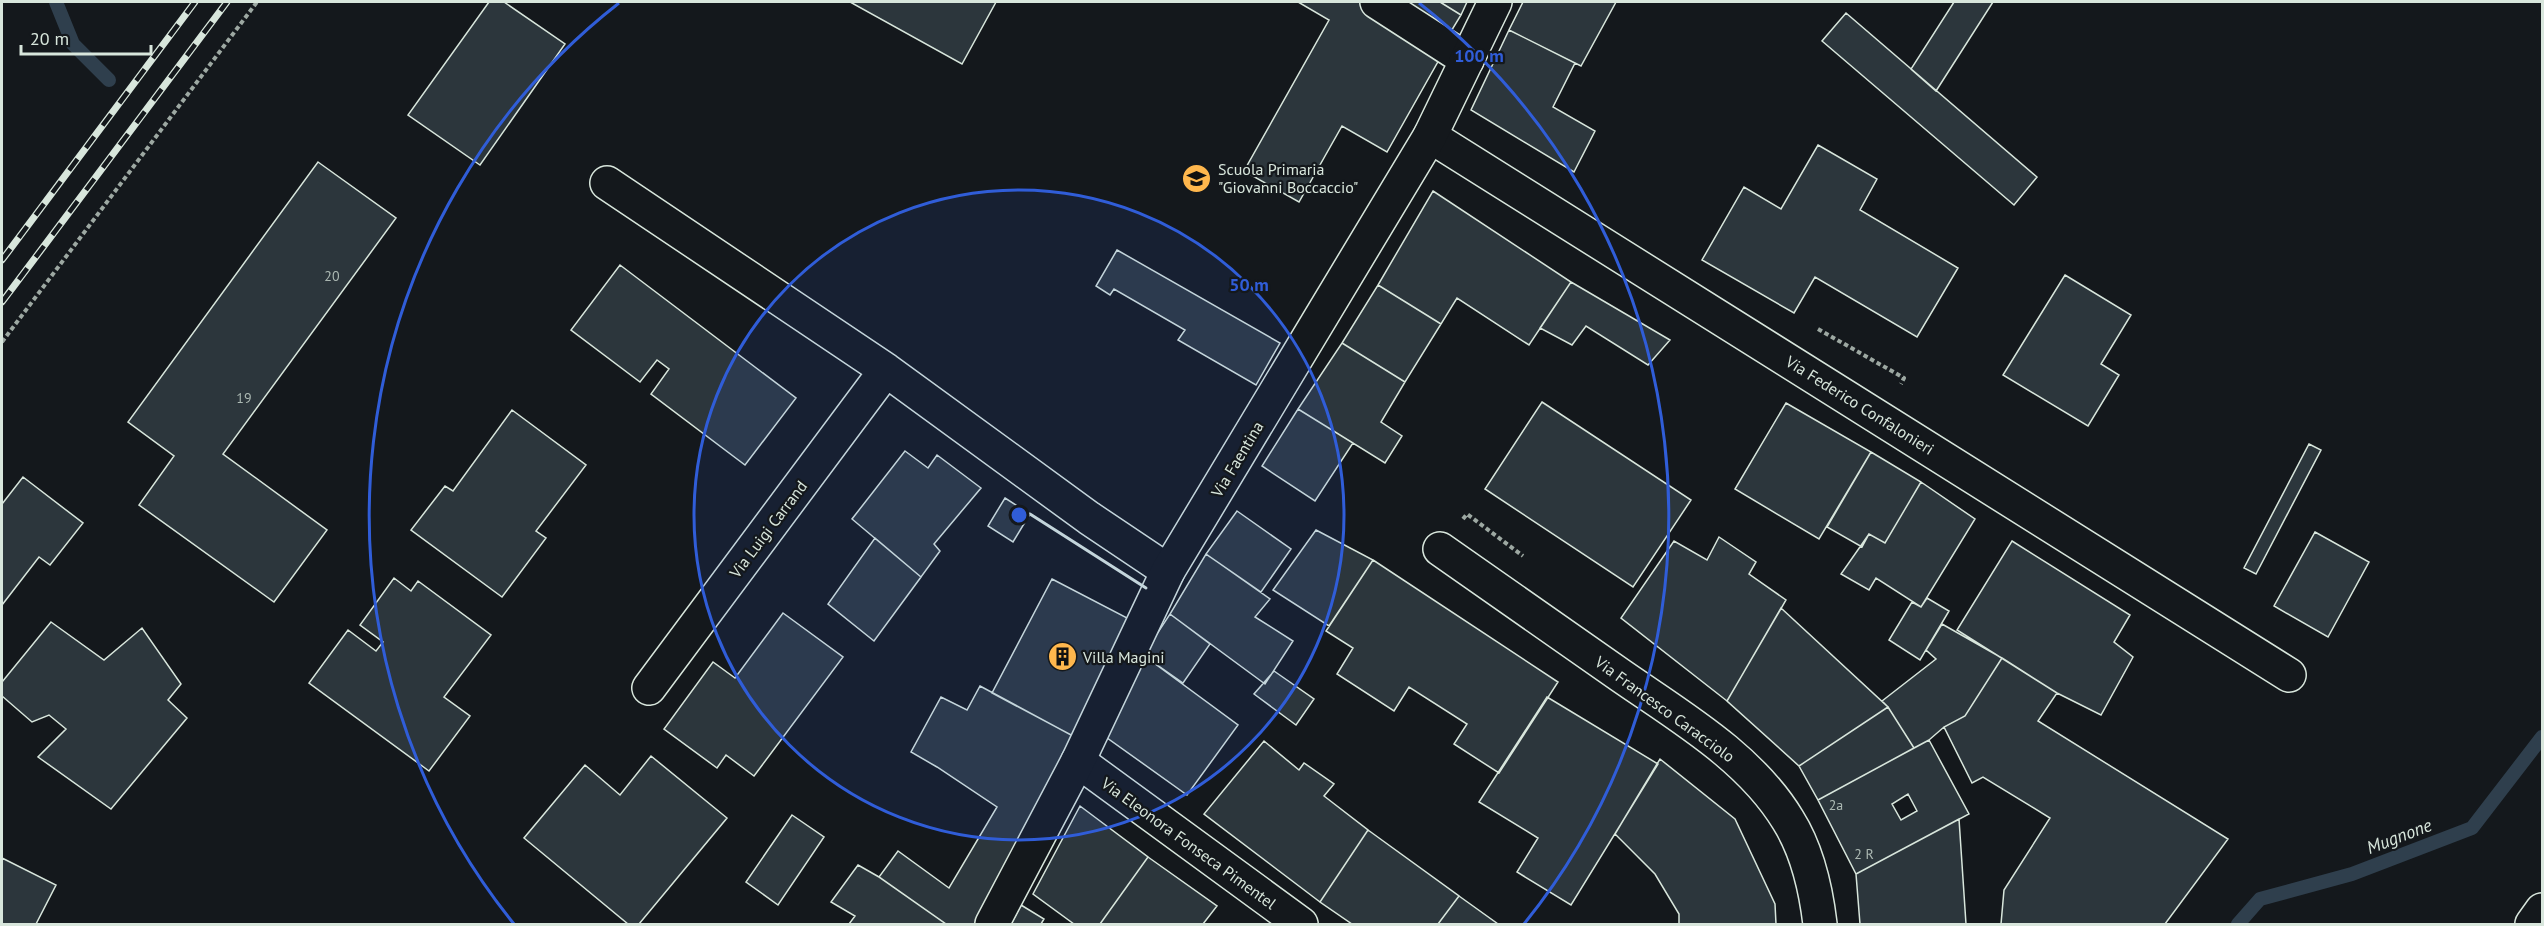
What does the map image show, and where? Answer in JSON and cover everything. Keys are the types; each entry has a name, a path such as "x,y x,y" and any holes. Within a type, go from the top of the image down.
{"street":[{"path":"1377,2 1467,60"},
{"name":"Via Faentina","path":"992,924 1078,761 1168,571 1430,136 1495,2"},
{"name":"Via Federico Confalonieri","path":"1430,136 2289,675"},
{"path":"607,183 886,370 1089,518 1168,571"},
{"name":"Via Luigi Carrand","path":"649,688 886,370"},
{"name":"Via Francesco Caracciolo","path":"1440,549 1676,714 1717,745 1759,782 1788,819 1799,841 1812,883 1820,924"},
{"name":"Via Eleonora Fonseca Pimentel","path":"1078,761 1301,924"},
{"path":"2532,924 2542,910"}],"path":[{"path":"2,342 256,2"}],"building":[{"path":"489,2 504,2 565,44 480,165 408,115"},
{"path":"850,2 996,2 962,64"},
{"path":"1298,2 1367,2 1444,51 1387,152 1342,126 1299,202 1244,171 1329,20"},
{"path":"1389,2 1440,2 1461,15 1447,38"},
{"path":"1440,2 1467,2 1461,15"},
{"path":"1523,2 1616,2 1581,66 1509,30"},
{"path":"1954,2 1993,2 1936,91 1911,69"},
{"path":"1846,13 2037,177 2014,205 1822,41"},
{"path":"1509,30 1575,63 1553,107 1595,131 1574,172 1471,110"},
{"path":"1818,145 1877,179 1860,210 1958,268 1917,337 1815,277 1794,313 1702,260 1744,187 1781,209"},
{"path":"318,162 396,218 223,454 327,530 274,602 139,505 174,456 128,422"},
{"path":"1433,191 1571,282 1529,345 1457,298 1441,324 1378,285"},
{"path":"1117,250 1280,343 1256,385 1178,340 1185,330 1114,289 1110,295 1096,286"},
{"path":"620,265 796,398 745,465 651,394 669,369 657,360 640,382 571,330"},
{"path":"2065,275 2131,315 2101,364 2119,375 2088,426 2003,375"},
{"path":"1571,282 1670,340 1648,365 1586,326 1572,345 1540,328"},
{"path":"1378,285 1441,324 1405,382 1342,343"},
{"path":"1342,343 1405,382 1381,422 1402,436 1385,463 1298,409"},
{"path":"1542,402 1691,500 1633,587 1485,489"},
{"path":"1786,403 1871,452 1819,539 1735,489"},
{"path":"1298,409 1353,443 1315,501 1262,466"},
{"path":"512,410 586,465 536,531 546,538 502,597 411,530 445,486 453,491"},
{"path":"2309,444 2321,450 2256,574 2244,568"},
{"path":"905,451 928,468 937,455 981,488 934,544 940,551 921,577 852,519"},
{"path":"1871,452 1921,482 1885,543 1869,534 1862,547 1827,527"},
{"path":"23,477 83,523 50,565 39,557 2,605 2,504"},
{"path":"1921,482 1975,519 1921,607 1876,578 1869,590 1841,574 1869,534 1885,543"},
{"path":"1005,498 1030,514 1013,542 988,526"},
{"path":"1237,511 1291,549 1261,592 1206,554"},
{"path":"1316,530 1373,560 1329,626 1273,590"},
{"path":"2315,532 2369,562 2328,637 2274,606"},
{"path":"1719,537 1756,562 1749,574 1786,600 1727,701 1621,618 1674,541 1707,560"},
{"path":"875,538 921,577 874,641 828,604"},
{"path":"2012,541 2130,615 2114,642 2133,657 2101,715 2057,693 1957,630"},
{"path":"1206,554 1270,599 1255,617 1293,641 1265,684 1170,614"},
{"path":"1373,560 1558,682 1499,773 1454,744 1467,724 1409,687 1394,711 1337,674 1353,648 1326,631"},
{"path":"394,578 411,591 418,581 491,635 444,697 470,716 429,771 309,683 348,630 376,651 383,642 360,625"},
{"name":"Villa Magini","path":"1052,579 1131,620 1073,736 992,693"},
{"path":"1927,598 1949,611 1920,660 1889,640 1912,602 1921,607"},
{"path":"1781,608 1888,707 1799,766 1727,701"},
{"path":"783,613 843,657 754,776 726,755 717,768 664,729 713,662 735,678"},
{"path":"1170,614 1210,644 1183,683 1143,655"},
{"path":"51,622 104,660 142,628 181,684 168,700 187,718 111,809 38,757 66,729 49,715 32,722 2,696 2,682"},
{"path":"1942,624 2002,658 1965,716 1944,727 1929,740 1914,748 1882,701 1936,659 1926,650"},
{"path":"1143,655 1238,725 1187,795 1103,735"},
{"path":"2002,658 2057,693 2038,721 2228,839 2165,924 2001,924 2004,890 2050,818 1983,777 1972,783 1944,727 1965,716"},
{"path":"1274,671 1314,699 1296,725 1254,694"},
{"path":"980,686 1073,736 978,924 946,924 879,877 898,851 949,888 997,807 911,752 941,697 967,710"},
{"path":"1547,697 1658,764 1571,905 1517,872 1538,838 1479,802"},
{"path":"1888,707 1914,748 1818,800 1799,766"},
{"path":"1929,740 1969,814 1856,874 1818,800","holes":["1908,794 1917,811 1901,820 1892,804"]},
{"path":"1264,741 1299,770 1304,763 1334,784 1324,796 1368,830 1320,902 1204,814"},
{"path":"651,756 727,818 639,924 628,924 524,838 585,765 620,795"},
{"path":"1660,759 1735,819 1775,904 1776,924 1679,924 1679,914 1655,874 1615,834"},
{"path":"1080,806 1148,857 1100,924 1074,924 1033,894"},
{"path":"792,815 824,837 778,905 746,882"},
{"path":"1959,819 1966,924 1860,924 1856,874"},
{"path":"1368,830 1459,896 1438,924 1352,924 1320,902"},
{"path":"1148,857 1217,906 1203,924 1100,924"},
{"path":"2,858 56,885 36,924 2,924"},
{"path":"858,865 946,924 849,924 855,916 831,902"},
{"path":"1459,896 1498,924 1438,924"},
{"path":"1021,905 1044,919 1041,924 1011,924"}],"waterway":[{"path":"56,2 73,44 109,80"},
{"name":"Mugnone","path":"2238,924 2260,899 2352,874 2472,828 2542,737"}],"railway":[{"path":"2,260 195,2"},
{"path":"2,302 227,2"}],"wall":[{"path":"1030,514 1146,588"}],"place":[{"name":"Scuola Primaria \"Giovanni Boccaccio\"","path":"1197,178"},
{"name":"Villa Magini","path":"1062,657"}]}
